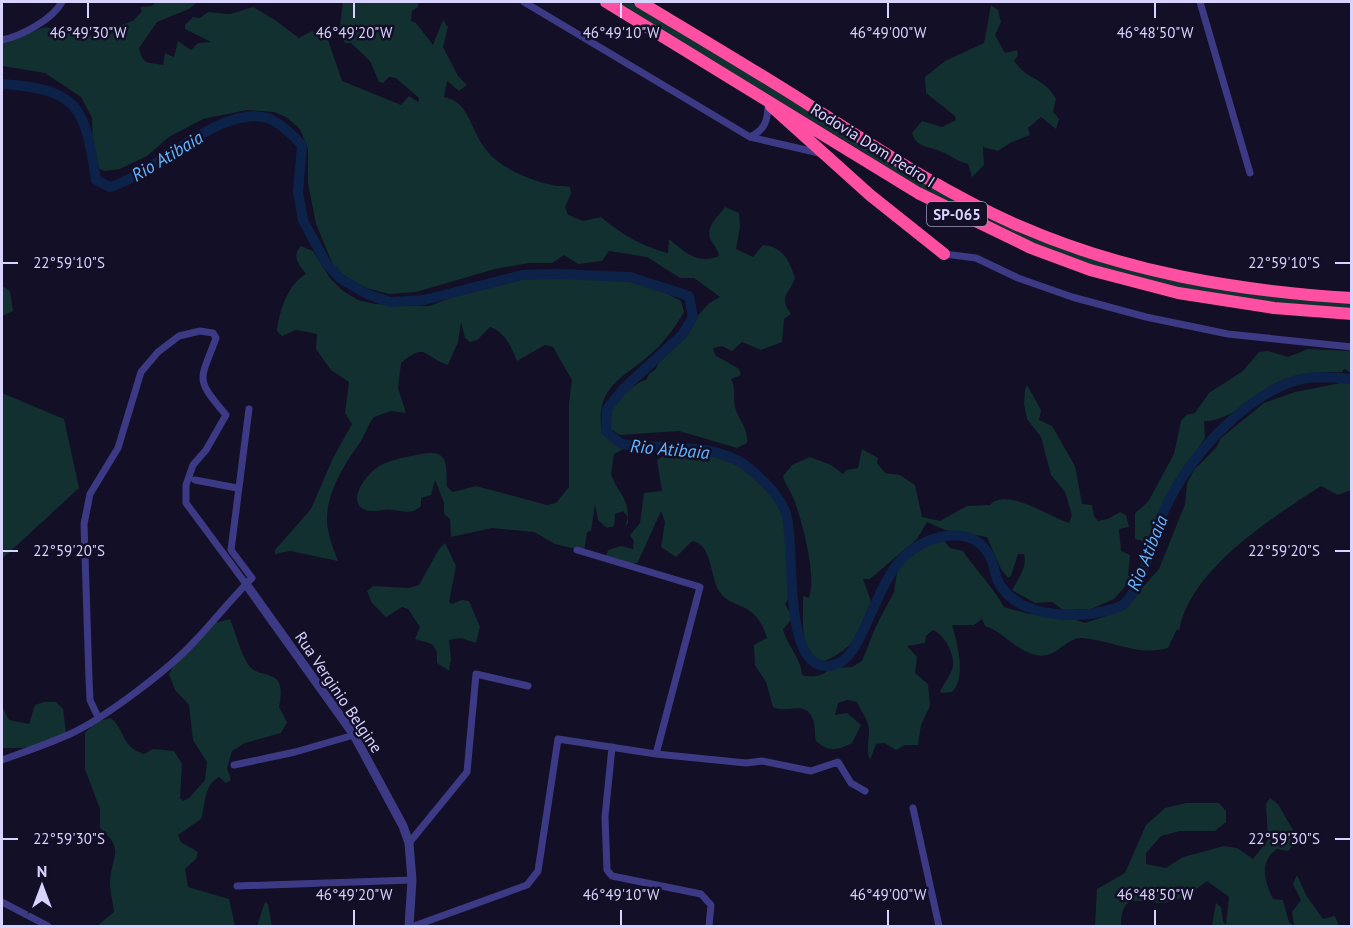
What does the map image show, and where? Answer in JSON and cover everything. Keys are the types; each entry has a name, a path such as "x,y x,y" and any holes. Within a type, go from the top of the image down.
{"highway":[{"name":"Rodovia Dom Pedro I","path":"606,2 726,73 918,193 967,219 1040,252 1124,280 1210,299 1352,314"},
{"name":"Rodovia Dom Pedro I","path":"640,2 923,178 1019,226 1122,263 1186,279 1280,293 1352,298"},
{"path":"726,73 768,104 824,155 944,254"}],"street":[{"path":"2,40 38,24 62,2"},
{"path":"524,2 750,137 824,155"},
{"path":"1200,2 1250,173"},
{"path":"750,137 760,132 766,124 768,104"},
{"path":"944,254 976,258 1018,278 1072,297 1146,316 1228,334 1352,347"},
{"path":"98,717 90,700 89,680 84,524 90,494 118,448 141,372 158,352 180,336 200,331 213,333 216,338 201,372 202,381 205,390 226,415 206,450 193,465 186,485 186,503 249,581"},
{"path":"249,410 237,488 231,550 249,581"},
{"path":"195,480 237,488"},
{"path":"577,550 700,587 656,754"},
{"path":"2,760 70,734 98,717 169,665 194,642 249,581"},
{"name":"Rua Verginio Belgine","path":"249,581 354,735 403,826 409,843 412,880 411,927"},
{"path":"409,843 467,772 476,674 528,686"},
{"path":"234,765 295,752 354,735"},
{"path":"411,927 527,885 538,871 558,739 656,754 746,763 762,761 811,771 838,762 851,783 865,791"},
{"path":"612,747 605,818 607,870 612,876 701,894 711,905 709,927"},
{"path":"913,808 939,927"},
{"path":"237,886 412,880"},
{"path":"2,902 48,927"}],"green space":[{"path":"156,2 198,2 189,9 157,22 139,48 142,58 147,62 163,65 165,53 174,57 178,41 191,50 198,43 211,42 185,29 185,25 193,17 200,18 208,12 230,14 253,7 299,38 312,31 323,33 328,40 342,81 401,105 409,96 418,102 419,98 396,78 389,77 383,83 379,82 370,61 351,43 345,43 339,34 343,2 419,2 418,7 412,11 411,21 416,23 433,45 443,20 448,27 443,47 458,76 467,85 459,91 447,81 444,97 452,99 463,109 482,144 495,159 513,171 532,179 554,186 570,187 571,194 565,207 568,215 583,221 601,217 640,243 668,253 669,239 692,256 704,259 719,256 709,233 714,221 725,207 739,213 740,227 736,249 753,257 763,245 776,248 788,260 795,278 785,299 791,314 784,319 782,342 761,350 742,342 732,351 722,346 713,348 715,355 739,369 741,375 731,379 736,412 745,429 747,443 737,448 679,431 620,435 611,429 608,415 618,396 646,380 649,374 656,369 661,356 687,336 696,318 709,303 720,297 694,278 680,278 647,257 609,251 602,261 578,264 564,255 552,263 529,263 495,269 416,292 389,294 366,288 345,276 333,265 316,224 308,183 308,149 300,129 286,117 274,112 247,110 203,119 169,137 147,156 120,169 104,171 98,168 93,146 92,118 81,97 45,73 2,66 2,43 45,27 106,38 121,25 133,21 142,11 140,7 152,6"},
{"path":"615,2 630,2 866,145 1087,256 1351,302 1351,310 1209,295 1114,274 1040,247 899,178 862,151"},
{"path":"991,5 998,10 1001,22 995,35 1005,53 1017,50 1018,56 1014,60 1018,66 1046,86 1056,99 1053,112 1059,119 1056,129 1041,117 1028,128 1030,135 998,151 983,147 984,165 972,177 968,164 924,146 917,142 912,133 922,121 942,127 956,120 955,116 926,93 925,77 945,61 984,43"},
{"path":"301,246 313,251 330,278 343,291 358,300 375,304 429,306 493,282 553,273 640,275 658,289 681,301 684,312 670,333 653,352 615,383 604,401 601,412 601,427 611,440 627,447 614,454 611,474 625,501 628,517 623,511 615,514 614,526 607,528 598,520 595,504 591,531 587,532 584,551 555,544 534,532 492,528 451,537 450,519 444,514 444,503 435,480 431,495 421,498 421,506 412,511 388,509 371,511 359,505 358,492 374,470 394,460 427,453 435,453 444,459 447,487 453,492 476,486 547,505 556,503 569,487 569,403 572,380 553,347 545,345 517,361 507,341 495,329 490,327 477,340 470,342 465,338 461,322 458,342 448,365 421,352 401,363 398,388 406,413 391,411 374,417 336,482 328,506 327,518 332,546 338,561 290,551 275,554 275,550 311,509 333,458 352,424 345,413 349,382 331,370 316,349 317,334 296,330 282,336 277,331 289,291 306,274 296,257"},
{"path":"2,286 10,291 13,311 2,316"},
{"path":"1308,349 1351,351 1351,373 1344,369 1342,372 1294,376 1278,382 1223,417 1204,421 1205,438 1173,484 1158,528 1153,528 1146,542 1135,539 1135,513 1148,502 1174,454 1181,421 1186,415 1195,413 1209,393 1243,371 1259,352 1268,351 1288,357"},
{"path":"1351,381 1351,490 1338,495 1321,486 1280,513 1236,547 1199,587 1186,608 1179,631 1177,629 1168,648 1146,651 1082,638 1071,641 1055,652 1043,656 1036,655 1022,650 998,632 985,626 982,619 974,625 952,625 960,660 959,678 952,692 942,693 940,691 952,670 953,659 946,641 933,630 926,636 925,643 907,646 917,657 915,673 928,684 930,706 921,725 918,745 905,745 896,750 884,743 876,744 870,760 869,730 857,702 848,700 838,703 835,715 847,713 861,725 852,743 834,749 829,749 816,741 814,723 809,712 800,708 778,709 773,707 766,682 755,665 754,645 767,638 762,625 750,611 731,602 719,591 707,554 699,543 692,541 676,557 661,547 665,522 661,511 638,562 633,564 606,556 608,550 621,546 633,549 634,541 630,535 640,523 644,493 662,491 657,460 666,454 711,455 762,476 776,493 790,534 796,586 785,604 793,618 783,629 800,664 802,675 818,676 831,668 852,667 862,661 876,626 894,592 897,573 905,561 919,549 936,540 944,541 950,548 963,551 1004,607 1029,614 1064,616 1085,623 1121,611 1159,569 1185,504 1187,483 1194,470 1216,448 1221,438 1264,403 1295,392"},
{"path":"1027,385 1041,410 1039,420 1052,426 1075,466 1082,504 1092,505 1094,516 1098,521 1108,519 1120,512 1126,515 1129,527 1119,529 1121,551 1130,555 1128,576 1135,575 1114,599 1091,609 1063,610 1052,602 1035,603 1012,590 1024,568 1024,554 1018,554 1011,576 1008,578 1001,569 987,537 945,530 927,522 917,539 870,579 863,579 870,599 871,611 865,627 853,642 839,654 824,661 815,658 809,652 806,644 803,624 803,596 809,598 811,588 810,562 797,507 783,476 792,465 810,457 831,465 843,474 846,470 858,468 862,449 878,458 877,463 885,473 900,475 915,485 922,517 940,521 967,506 990,505 997,500 1007,499 1029,505 1069,523 1072,515 1065,492 1051,475 1041,437 1027,419 1024,404"},
{"path":"2,393 64,419 79,488 2,559"},
{"path":"445,543 456,566 449,602 452,604 462,600 469,601 480,627 476,643 461,638 449,640 451,659 449,671 437,663 437,652 432,644 415,639 420,627 408,609 402,607 386,617 372,603 367,591 373,586 409,588 419,585 439,549"},
{"path":"230,619 248,664 259,673 276,679 280,684 279,707 287,722 281,733 245,743 232,751 227,768 231,780 226,783 219,777 210,785 201,819 178,835 181,842 198,852 196,859 185,869 188,887 229,899 235,926 97,926 114,912 110,883 115,848 113,842 100,828 100,809 85,769 85,733 95,722 111,718 127,743 137,751 144,754 153,749 174,751 182,764 180,798 183,801 189,798 205,780 207,762 193,740 189,705 175,690 169,674 175,663 215,623"},
{"path":"56,702 63,709 66,732 44,745 2,748 2,706 9,720 29,724 35,705"},
{"path":"1270,798 1278,804 1298,839 1288,851 1277,849 1271,854 1265,866 1266,879 1273,899 1283,900 1289,922 1294,926 1212,926 1216,903 1221,907 1223,921 1226,925 1229,897 1207,881 1174,901 1130,902 1122,913 1121,926 1095,926 1097,889 1125,873 1146,825 1165,808 1186,803 1219,803 1226,811 1226,822 1215,831 1180,831 1161,836 1146,853 1146,864 1166,868 1183,857 1224,846 1237,848 1253,859 1268,840 1266,804"},
{"path":"1297,875 1306,895 1323,919 1335,916 1339,926 1294,926 1292,912 1301,900 1293,884"},
{"path":"265,902 268,904 272,926 257,926"}],"waterway":[{"name":"Rio Atibaia","path":"2,84 48,91 63,98 74,107 88,135 96,180 110,187 148,168 211,129 232,120 252,116 274,121 302,145 298,192 303,220 326,263 341,279 367,294 390,302 424,300 522,275 558,274 630,277 689,296 693,317 682,335 623,389 607,409 606,431 625,445 687,448 727,456 739,461 767,485 782,504 787,518 793,604 803,648 813,662 828,666 845,659 853,649 884,585 902,558 929,540 947,536 968,537 985,548 999,583 1021,604 1054,614 1071,615 1089,614 1119,607 1134,591 1164,511 1174,491 1187,470 1222,429 1263,396 1284,385 1312,377 1352,379"}]}
